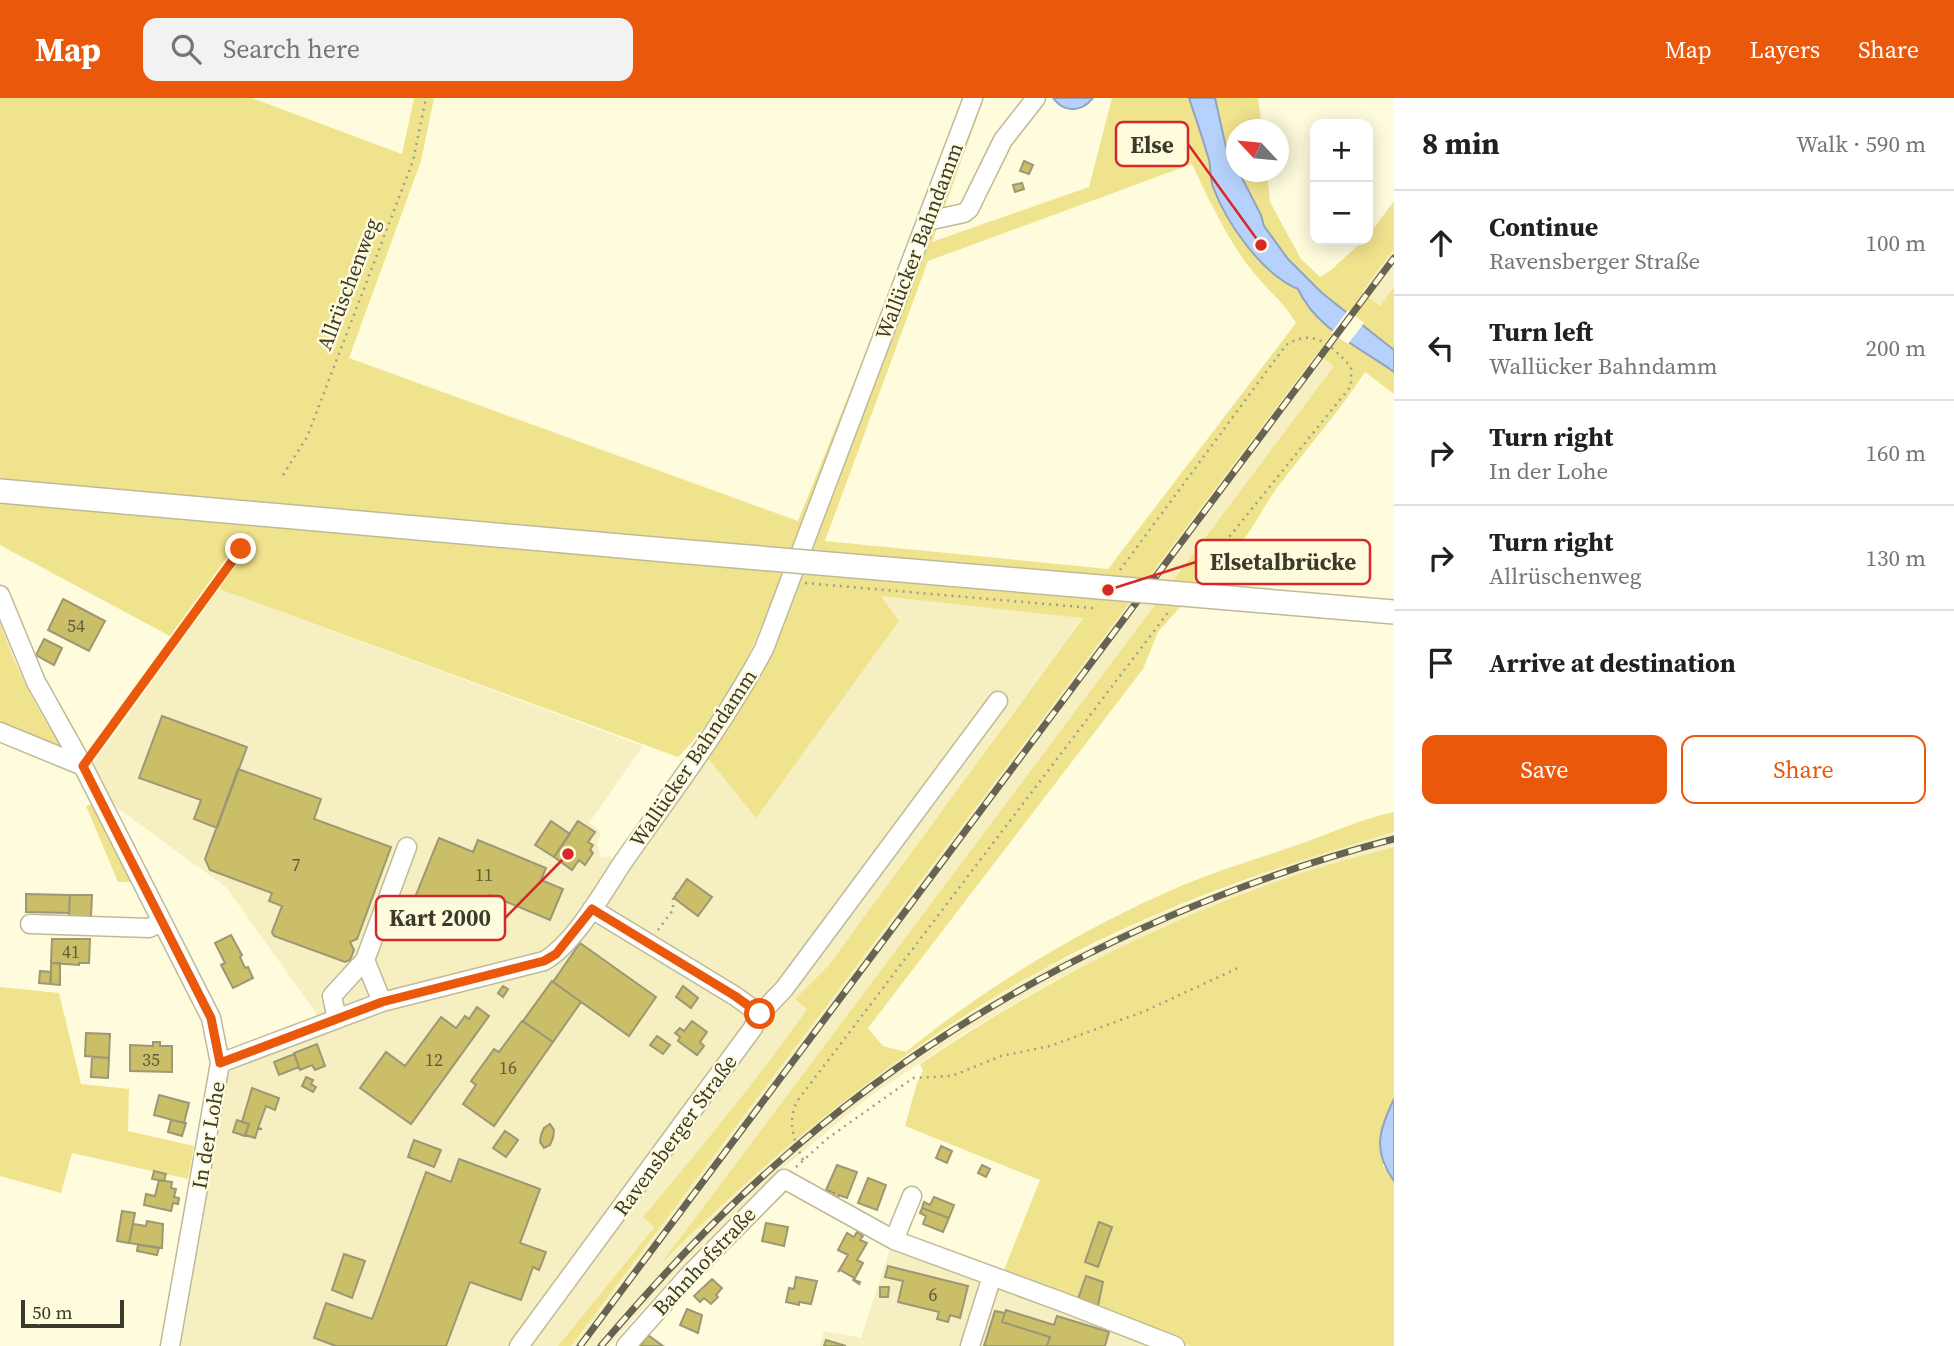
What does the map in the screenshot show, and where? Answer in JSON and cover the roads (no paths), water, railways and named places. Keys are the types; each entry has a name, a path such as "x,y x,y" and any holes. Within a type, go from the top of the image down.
{"main road":[{"path":"0,491 1394,612"}],"street":[{"name":"Wallücker Bahndamm","path":"220,1063 382,1002 544,961 556,954 592,909 740,695 764,649 973,98"},
{"path":"927,221 964,213 969,209 1003,140 1035,98"},
{"name":"In der Lohe","path":"0,595 36,682 83,766 211,1018 220,1063 170,1346"},
{"name":"Ravensberger Straße","path":"519,1346 753,1028 760,1014 784,989 998,701"},
{"path":"0,732 83,766"},
{"path":"337,1018 332,996 365,960 407,848"},
{"path":"592,909 760,1014"},
{"path":"30,924 149,928 162,922"},
{"path":"365,960 382,1002"},
{"name":"Bahnhofstraße","path":"626,1346 698,1266 784,1179 894,1240"},
{"path":"912,1196 894,1240 1175,1346"},
{"path":"970,1346 992,1276"}],"water":[{"path":"1053,98 1093,98 1078,109 1067,109"},
{"path":"1189,98 1215,98 1226,147 1226,182 1244,182 1264,226 1288,259 1322,293 1394,350 1394,372 1328,327 1306,303 1298,289 1271,272 1259,260 1237,232 1219,201 1211,181 1209,160"},
{"path":"1394,1099 1394,1181 1383,1160 1380,1140"}],"railway":[{"path":"580,1346 1394,258"},
{"path":"601,1346 684,1254 773,1167 841,1110 912,1058 987,1010 1064,966 1144,927 1226,893 1309,864 1394,839"}],"place":[{"name":"Else","path":"1261,245"},
{"name":"Elsetalbrücke","path":"1108,590"},
{"name":"Kart 2000","path":"568,854"}]}
